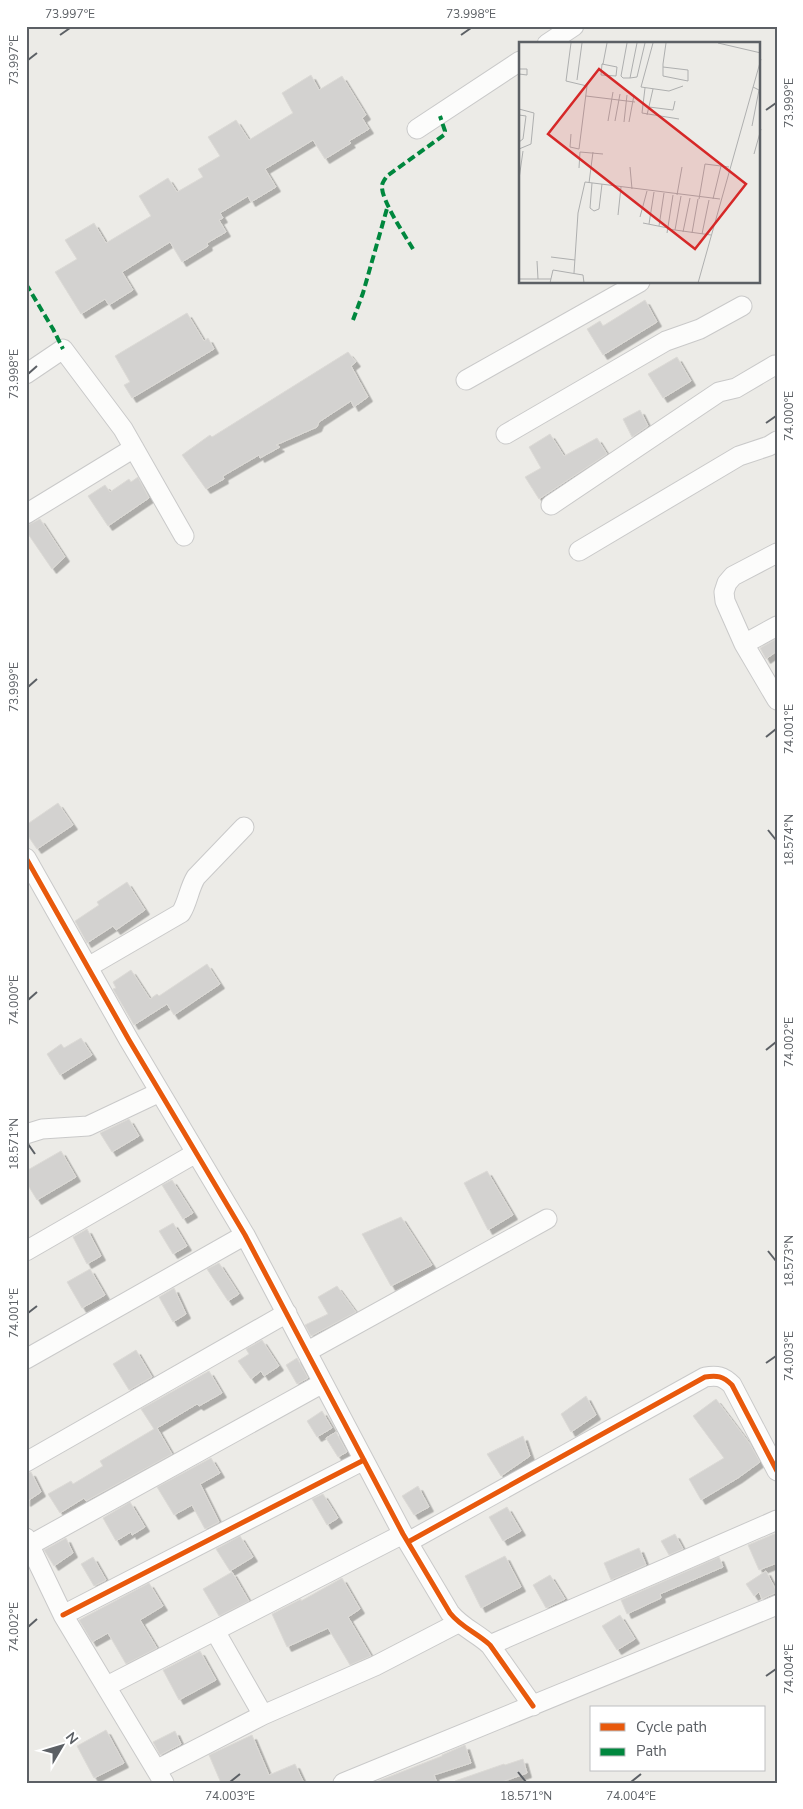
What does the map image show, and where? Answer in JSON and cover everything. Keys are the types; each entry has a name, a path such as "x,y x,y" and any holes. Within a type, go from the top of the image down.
{"street":[{"path":"550,42 574,26"},
{"path":"417,129 428,120 440,116 519,62"},
{"path":"466,380 636,284"},
{"path":"506,434 666,341 700,328 742,306"},
{"path":"26,374 63,350 123,429 184,536"},
{"path":"551,505 719,392 736,388 775,365"},
{"path":"579,551 739,456 769,446 777,441"},
{"path":"26,514 134,448"},
{"path":"777,553 733,576 727,583 724,592 725,601 744,644 777,700"},
{"path":"744,644 777,626"},
{"path":"88,968 181,913 196,877 244,827"},
{"path":"29,869 245,1235 406,1538 450,1614 458,1623 483,1638 490,1645 533,1706"},
{"path":"26,1134 42,1129 88,1126 160,1092"},
{"path":"26,1251 196,1154"},
{"path":"308,1351 547,1219"},
{"path":"26,1358 245,1235"},
{"path":"26,1462 287,1313"},
{"path":"107,1686 406,1538 705,1377 716,1375 725,1378 732,1385 777,1471"},
{"path":"323,1383 28,1542 63,1615 160,1776 263,1715 375,1666 458,1623"},
{"path":"63,1615 364,1460"},
{"path":"490,1645 777,1520"},
{"path":"343,1783 777,1604"},
{"path":"215,1631 263,1715"}],"building":[{"path":"311,75 319,90 342,76 366,115 362,118 369,129 325,159 313,140 265,169 276,187 251,202 248,196 220,213 223,218 219,220 226,232 207,243 208,246 182,262 170,242 122,272 133,290 109,305 105,299 81,314 55,272 77,259 65,240 94,223 106,243 151,216 139,196 168,178 177,192 203,177 198,169 220,156 208,137 236,120 249,140 293,113 282,93"},
{"path":"645,300 657,322 603,355 587,329 600,321 603,326"},
{"path":"187,313 204,341 208,338 214,349 132,398 124,385 130,382 115,356"},
{"path":"348,352 356,362 351,366 368,397 354,407 351,401 319,422 317,427 276,445 280,447 260,458 259,455 223,476 224,479 206,489 182,455 210,435 212,437"},
{"path":"677,357 691,381 663,398 648,374"},
{"path":"640,410 648,426 632,437 623,419"},
{"path":"550,434 564,456 597,438 607,454 539,499 525,477 541,468 529,447"},
{"path":"138,477 149,498 108,526 88,496 105,485 110,492 129,479 131,482"},
{"path":"40,519 65,557 52,569 26,531 26,526"},
{"path":"776,639 777,651 766,659 760,648"},
{"path":"58,803 73,825 37,849 26,833 26,825"},
{"path":"127,882 145,910 116,930 113,926 87,943 75,921 99,905 97,902"},
{"path":"207,964 220,984 174,1015 167,1004 134,1025 113,989 116,988 113,982 131,970 150,999 157,994 159,996"},
{"path":"81,1038 92,1055 60,1075 47,1054 61,1044 64,1048"},
{"path":"129,1119 139,1136 112,1152 100,1133"},
{"path":"61,1151 76,1177 37,1200 26,1182 26,1171"},
{"path":"487,1171 513,1215 488,1230 464,1183"},
{"path":"172,1180 193,1213 183,1219 162,1185"},
{"path":"401,1217 432,1265 391,1286 362,1234"},
{"path":"173,1223 187,1246 173,1254 159,1231"},
{"path":"87,1229 101,1256 87,1264 73,1237"},
{"path":"219,1263 239,1294 228,1301 207,1269"},
{"path":"90,1269 105,1295 82,1308 67,1282"},
{"path":"337,1286 356,1312 311,1336 305,1325 328,1314 318,1297"},
{"path":"174,1288 186,1314 173,1322 159,1297"},
{"path":"262,1340 279,1366 264,1376 261,1371 251,1379 238,1361 249,1354 246,1349"},
{"path":"136,1350 152,1377 129,1390 113,1364"},
{"path":"297,1358 308,1378 297,1384 286,1365"},
{"path":"209,1371 222,1393 199,1406 197,1404 157,1428 172,1454 86,1501 84,1498 60,1513 48,1494 71,1481 73,1484 103,1466 100,1461 154,1429 141,1409"},
{"path":"586,1396 596,1415 571,1432 561,1414"},
{"path":"716,1399 750,1444 760,1462 738,1478 701,1500 689,1479 724,1458 693,1416"},
{"path":"322,1411 332,1428 317,1437 307,1421"},
{"path":"336,1432 347,1452 338,1457 326,1438"},
{"path":"523,1436 530,1456 501,1476 487,1454"},
{"path":"211,1458 220,1473 200,1484 219,1522 205,1529 192,1505 174,1515 157,1487"},
{"path":"31,1472 41,1492 26,1502 26,1473"},
{"path":"418,1486 429,1507 414,1515 402,1496"},
{"path":"323,1494 338,1518 327,1525 312,1499"},
{"path":"130,1502 145,1527 132,1535 131,1532 116,1541 103,1518"},
{"path":"507,1507 521,1531 503,1541 489,1517"},
{"path":"675,1534 683,1549 669,1555 661,1541"},
{"path":"777,1534 777,1563 759,1570 748,1545"},
{"path":"240,1536 253,1557 230,1571 216,1549"},
{"path":"66,1538 73,1553 54,1566 44,1550"},
{"path":"639,1548 646,1565 611,1580 604,1563"},
{"path":"505,1556 521,1587 481,1608 465,1576"},
{"path":"93,1557 106,1580 94,1586 81,1564"},
{"path":"719,1557 723,1567 660,1594 661,1598 627,1614 621,1600"},
{"path":"766,1571 777,1592 762,1599 759,1592 754,1596 746,1584"},
{"path":"232,1572 249,1601 219,1616 203,1589"},
{"path":"550,1575 565,1599 546,1608 533,1585"},
{"path":"342,1578 360,1609 348,1617 371,1656 350,1665 328,1628 287,1647 272,1614 301,1599 301,1601"},
{"path":"149,1583 163,1606 140,1620 157,1648 126,1664 108,1633 92,1642 79,1620"},
{"path":"620,1615 635,1639 617,1650 602,1626"},
{"path":"200,1651 216,1680 179,1700 163,1670"},
{"path":"106,1730 124,1763 94,1778 77,1746"},
{"path":"175,1731 181,1744 160,1755 153,1742"},
{"path":"252,1735 269,1775 295,1764 304,1783 221,1783 209,1755"},
{"path":"465,1745 471,1763 434,1775 437,1783 373,1783 442,1756"},
{"path":"523,1759 527,1773 499,1783 455,1783 455,1781"}],"marked path":[{"path":"413,249 385,200 382,185 387,176 444,135 445,131 440,116"},
{"path":"353,320 363,293 388,205"},
{"path":"26,284 63,349"}],"cycle path":[{"path":"26,858 129,1040 245,1235 403,1534 450,1613 490,1645 533,1706"},
{"path":"408,1542 705,1377 720,1377 732,1385 777,1471"},
{"path":"63,1615 364,1460"}]}
